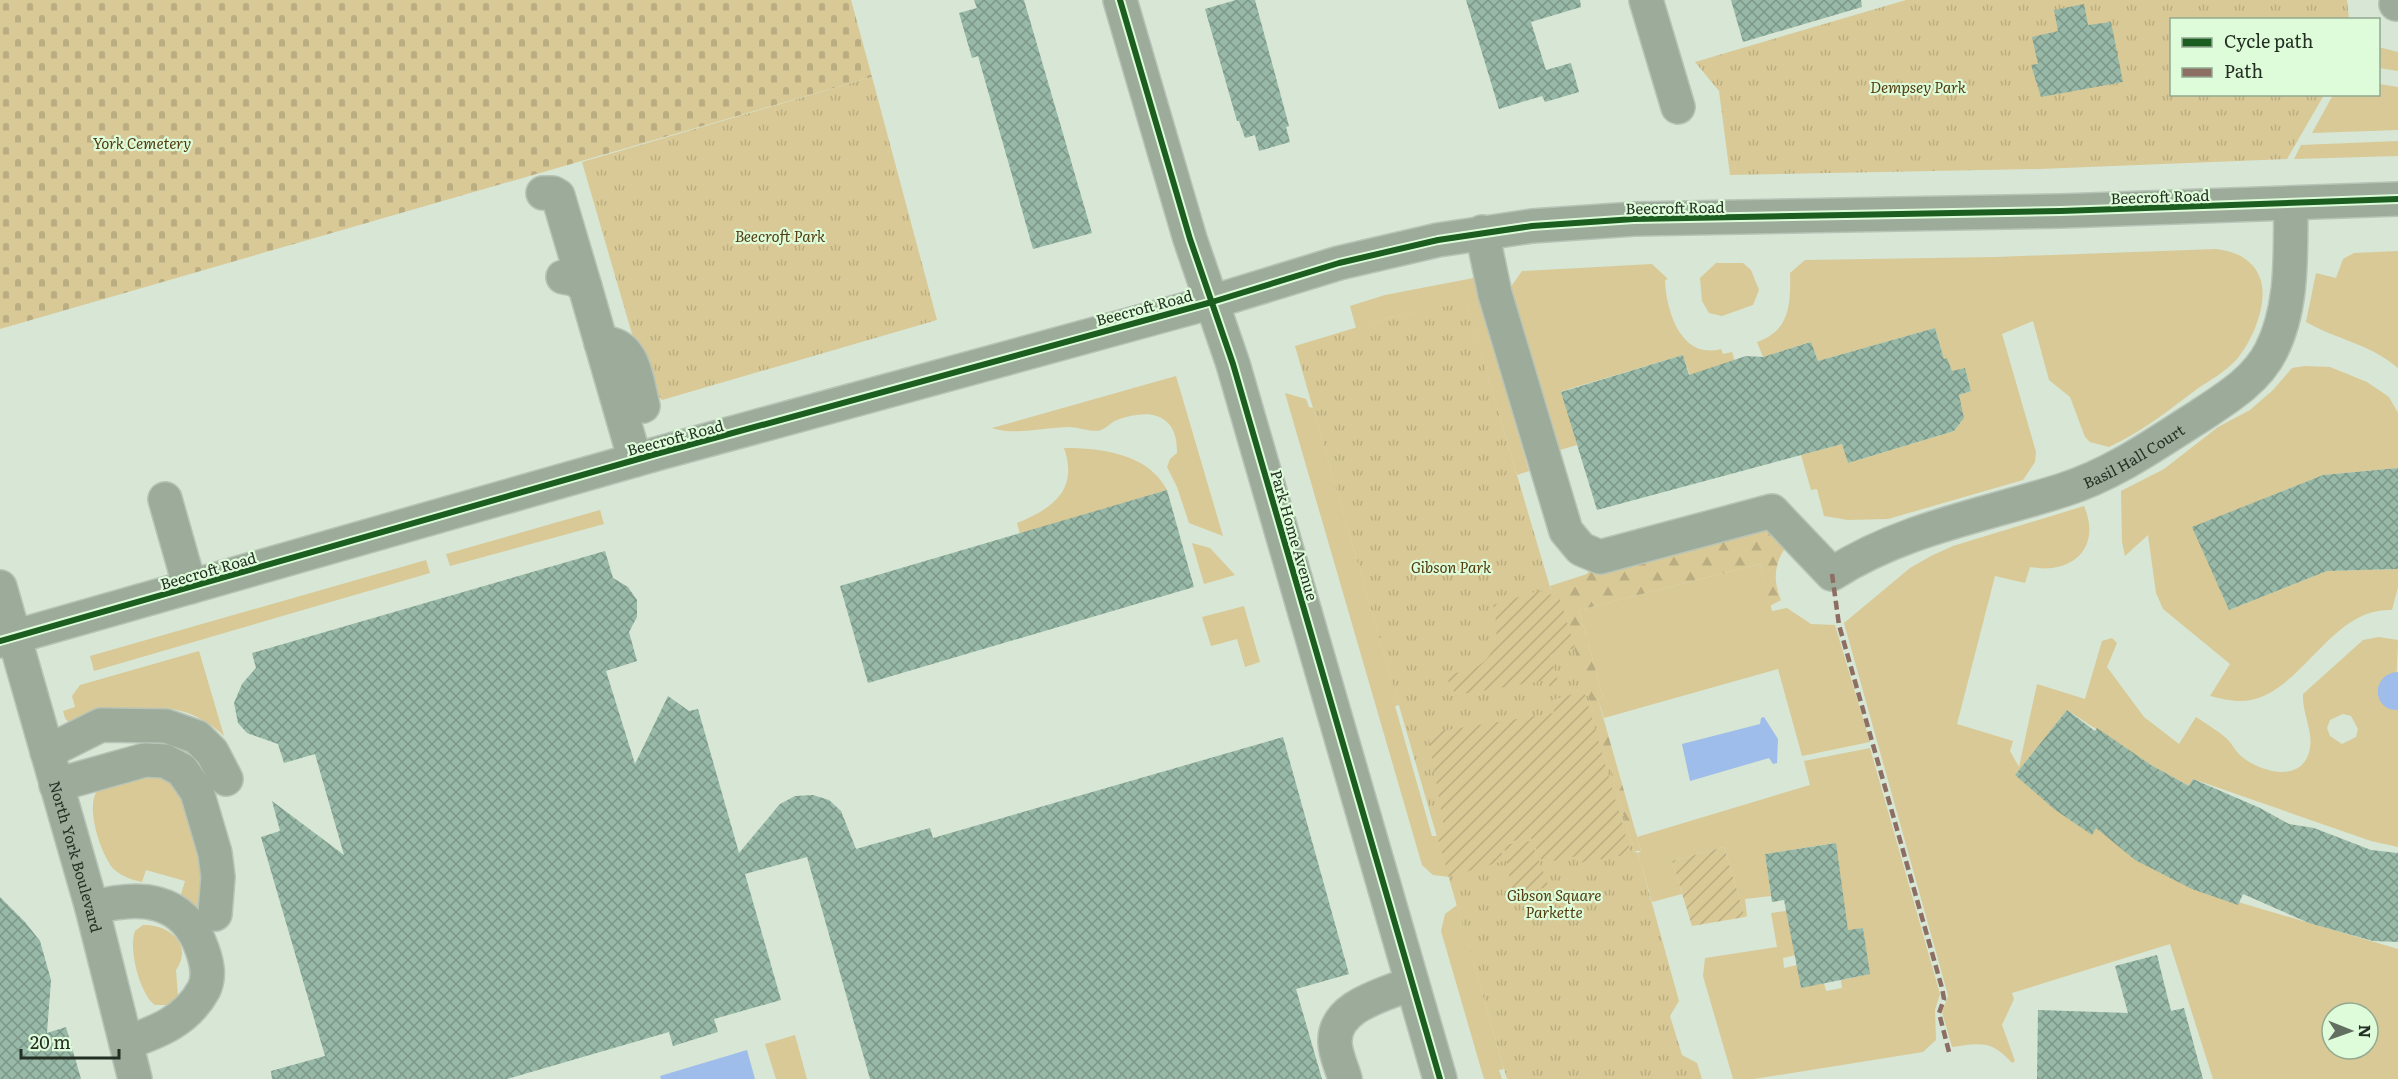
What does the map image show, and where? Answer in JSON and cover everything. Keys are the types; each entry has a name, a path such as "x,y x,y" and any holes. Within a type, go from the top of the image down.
{"street":[{"name":"Park Home Avenue","path":"1120,0 1190,239 1233,364 1440,1079"},
{"path":"1646,0 1678,107"},
{"path":"543,193 553,193 558,196 574,282 599,356 617,345 628,354 645,457"},
{"name":"Beecroft Road","path":"7,639 645,457 1212,302 1367,256 1482,232 1634,219 2049,212 2398,199"},
{"name":"Basil Hall Court","path":"1482,232 1495,294 1566,531 1581,549 1600,557 1772,511 1832,574 1867,553 1904,536 2090,480 2153,447 2239,389 2266,360 2282,319 2290,277 2291,203"},
{"path":"173,496 198,585"},
{"name":"North York Boulevard","path":"0,586 7,639 47,752 92,908 135,1079"},
{"path":"47,752 101,725 177,728 197,737 212,752 226,779"},
{"path":"56,785 145,760 165,761 182,770 197,792 215,853 218,877 215,914"},
{"path":"92,908 117,901 132,901 171,909 185,918 194,930 207,968 204,988 182,1016 168,1027 126,1043"},
{"path":"1345,1079 1335,1043 1337,1025 1353,1008 1413,983"}],"green space":[{"name":"York Cemetery","path":"0,0 851,0 872,77 0,329"},
{"name":"Dempsey Park","path":"1906,0 2347,0 2349,18 2170,18 2170,96 2323,96 2287,159 2039,169 1730,175 1719,91 1695,62"},
{"path":"2380,48 2398,52 2398,71 2380,68"},
{"name":"Beecroft Park","path":"872,77 937,320 662,400 646,382 582,162"},
{"path":"2380,84 2398,87 2398,130 2312,133 2332,96 2380,96"},
{"path":"2398,141 2398,156 2294,159 2301,145"},
{"path":"2216,249 2242,257 2257,271 2262,288 2262,298 2254,331 2237,359 2223,372 2133,435 2109,447 2090,442 2085,437 2070,397 2049,380 2033,321 2002,334 2036,452 2035,462 2023,480 1888,519 1848,520 1824,516 1817,489 1811,490 1801,455 1842,444 1848,463 1954,431 1962,421 1959,395 1971,391 1965,368 1952,371 1947,358 1944,359 1935,328 1818,361 1811,342 1776,353 1767,359 1763,357 1757,342 1768,337 1782,324 1790,296 1790,273 1805,260 1996,257"},
{"path":"2398,251 2398,368 2387,359 2364,347 2306,322 2316,273 2336,278 2343,259 2354,253"},
{"path":"1716,263 1743,263 1751,270 1759,290 1753,305 1722,316 1709,313 1702,301 1700,278"},
{"path":"1652,264 1668,279 1665,280 1669,305 1678,330 1686,340 1696,347 1707,350 1721,349 1723,354 1732,352 1735,362 1691,379 1683,355 1562,391 1577,445 1553,452 1510,288 1522,271"},
{"path":"1484,276 1488,329 1529,471 1517,475 1466,303 1391,317 1356,328 1350,306 1385,295"},
{"path":"1466,302 1552,594 1558,593 1634,851 1638,853 1679,1001 1670,1016 1682,1055 1697,1063 1702,1079 1507,1079 1295,346 1391,317"},
{"path":"2330,367 2367,382 2389,397 2398,413 2398,468 2323,475 2193,527 2229,610 2327,571 2398,569 2398,587 2392,610 2371,613 2352,621 2270,693 2246,701 2210,696 2230,664 2163,609 2156,593 2148,535 2125,556 2122,542 2121,491 2164,469 2218,427 2250,410 2273,390 2292,368"},
{"path":"1176,376 1223,536 1189,523 1177,487 1167,467 1170,459 1177,453 1173,429 1159,417 1140,414 1129,416 1097,431 1069,427 1020,431 992,428"},
{"path":"1285,393 1306,399 1309,407 1313,408 1399,705 1395,706 1432,836 1437,836 1449,877 1433,875 1422,865"},
{"path":"1064,448 1093,449 1136,460 1159,478 1167,490 1020,534 1017,523 1051,504 1065,486 1068,463"},
{"path":"2084,506 2089,521 2089,534 2086,546 2080,555 2059,567 2030,567 2025,583 1995,576 1957,724 2013,741 2010,751 2019,767 2037,684 2085,699 2102,641 2112,638 2117,643 2107,667 2144,717 2179,744 2196,717 2226,738 2249,762 2281,772 2300,767 2310,748 2311,741 2303,694 2363,640 2379,637 2398,640 2395,710 2398,710 2398,847 2371,841 2193,779 2189,786 2151,765 2067,710 2015,775 2204,892 2398,949 2398,1079 2213,1079 2170,944 2012,993 2014,999 2002,1025 2015,1061 2012,1063 1998,1050 1985,1045 1952,1047 1942,1012 1948,996 1946,988 1844,623 1910,568 1953,546","holes":["2343,714 2351,716 2358,729 2356,737 2342,744 2330,736 2327,728 2330,720"]},
{"path":"600,510 604,524 450,566 446,554"},
{"path":"1768,527 1785,548 1776,573 1781,600 1770,606 1760,564 1579,610 1603,697 1598,699 1641,851 1634,851 1557,593 1552,595 1550,586 1587,574 1591,568"},
{"path":"1192,543 1210,548 1235,575 1204,584"},
{"path":"426,560 430,573 94,671 90,656"},
{"path":"1760,564 1772,611 1787,608 1811,624 1835,625 1870,742 1802,756 1778,669 1604,718 1598,699 1603,697 1579,610"},
{"path":"1541,590 1544,596 1558,593 1575,648 1550,655 1559,685 1550,688 1548,680 1456,695 1446,677 1478,666 1491,654 1497,630 1493,605"},
{"path":"1244,606 1260,662 1245,667 1237,639 1211,646 1202,617"},
{"path":"199,651 224,736 205,722 187,713 169,709 131,711 70,724 65,718 63,711 75,707 72,696 80,685"},
{"path":"1584,691 1631,854 1578,863 1577,856 1543,863 1531,838 1500,843 1503,861 1449,877 1437,836 1445,834 1428,733 1554,713 1552,700"},
{"path":"1870,748 1940,994 1935,1010 1936,1040 1923,1052 1754,1079 1733,1079 1703,976 1705,958 1777,947 1771,913 1800,909 1796,955 1783,958 1784,968 1797,965 1801,988 1824,983 1826,991 1842,988 1841,980 1869,974 1863,928 1845,931 1835,843 1765,854 1771,896 1745,899 1747,916 1745,917 1724,847 1672,861 1682,894 1652,902 1638,853 1641,851 1637,837 1810,785 1804,761"},
{"path":"152,772 175,780 200,846 202,911 181,894 185,881 146,870 142,882 125,877 111,865 100,844 93,806 99,789 117,781"},
{"path":"1531,841 1549,887 1512,893 1504,845"},
{"path":"1724,847 1745,917 1692,926 1672,861"},
{"path":"1457,905 1504,1069 1499,1070 1502,1079 1484,1079 1441,931 1445,914"},
{"path":"143,925 162,928 170,932 180,945 181,961 176,970 178,997 167,1005 155,1005 140,982 134,959 133,939 135,931"},
{"path":"795,1035 807,1079 776,1079 765,1044"}],"water":[{"path":"2398,672 2398,710 2389,709 2379,699 2379,685 2383,678"},
{"path":"1764,717 1778,739 1777,763 1773,764 1769,758 1690,781 1682,744 1760,724 1761,718"},
{"path":"747,1050 755,1079 661,1079 660,1076"}],"building":[{"path":"974,0 1024,0 1092,233 1033,249 978,56 972,58 959,13 977,8"},
{"path":"1236,0 1255,0 1289,126 1286,127 1290,142 1259,151 1255,135 1245,138 1239,121 1237,121 1205,9"},
{"path":"1466,0 1580,0 1581,7 1531,22 1546,70 1571,63 1579,92 1545,102 1542,96 1499,109"},
{"path":"1731,0 1861,0 1862,7 1743,42"},
{"path":"2084,4 2088,25 2111,22 2123,82 2041,97 2031,65 2038,64 2032,37 2058,31 2054,10"},
{"path":"1935,328 1944,359 1947,358 1952,371 1965,368 1971,391 1959,395 1964,418 1954,431 1848,463 1842,444 1597,510 1561,392 1683,355 1689,375 1746,356 1763,357 1811,342 1818,361"},
{"path":"2398,468 2398,569 2327,571 2229,610 2192,527 2323,475"},
{"path":"1167,490 1194,587 868,683 840,586"},
{"path":"605,551 613,578 628,587 637,600 637,617 629,632 637,661 606,671 635,764 668,696 689,711 698,709 739,853 780,804 795,796 813,795 829,800 841,811 856,849 930,828 933,838 1283,737 1349,974 1296,989 1322,1079 870,1079 807,857 745,874 781,1000 714,1019 718,1032 673,1046 669,1032 507,1079 272,1079 271,1071 325,1056 261,837 280,831 272,801 344,855 315,754 284,763 278,744 247,733 238,723 234,703 242,684 256,668 252,653"},
{"path":"2067,710 2095,731 2097,728 2151,765 2189,786 2193,779 2260,808 2289,824 2314,828 2371,850 2398,853 2398,942 2373,941 2309,923 2243,894 2238,905 2192,889 2135,860 2096,828 2092,835 2054,809 2015,775"},
{"path":"1836,843 1848,930 1863,928 1870,974 1801,988 1784,900 1772,902 1765,854"},
{"path":"0,897 40,941 51,980 47,1033 66,1027 81,1079 0,1079"},
{"path":"2157,955 2171,1011 2184,1008 2203,1079 2037,1079 2038,1010 2128,1013 2115,966"}],"marked path":[{"path":"1832,574 1839,625 1942,988 1944,999 1939,1013 1949,1052"}],"cycle path":[{"path":"1120,0 1190,239 1233,364 1440,1079"},
{"path":"0,641 656,454 1212,302 1339,263 1438,240 1532,226 1634,219 2061,211 2398,199"}],"park label":[{"name":"Gibson Park","path":"1451,566"},
{"name":"Gibson Square Parkette","path":"1554,902"}]}
